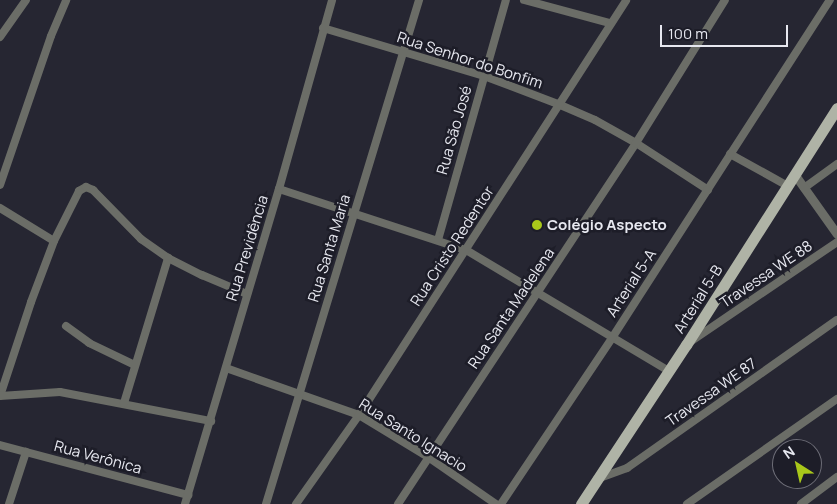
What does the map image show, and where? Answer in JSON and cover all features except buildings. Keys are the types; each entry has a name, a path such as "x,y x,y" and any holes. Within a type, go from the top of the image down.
{"main road":[{"name":"Arterial 5-B","path":"581,504 686,345 837,108"}],"street":[{"path":"0,37 26,0"},
{"path":"0,185 51,36 66,0"},
{"name":"Rua Previdência","path":"185,504 279,189 332,0"},
{"name":"Rua Santa Maria","path":"266,504 419,0"},
{"name":"Rua São José","path":"438,240 506,0"},
{"path":"524,0 610,23"},
{"name":"Rua Cristo Redentor","path":"296,504 359,415 626,0"},
{"name":"Rua Santa Madelena","path":"398,504 636,143 725,0"},
{"name":"Arterial 5-A","path":"501,504 612,338 830,0"},
{"name":"Rua Senhor do Bonfim","path":"323,28 484,76 558,104 595,120 636,143 708,190"},
{"path":"730,154 788,186"},
{"path":"804,188 837,164"},
{"path":"795,175 837,234"},
{"path":"211,421 60,392 0,396 30,302 54,241 79,192 86,187 93,190 141,239 168,258 247,294"},
{"path":"279,189 466,250 669,371"},
{"path":"0,208 54,241"},
{"name":"Travessa WE 88","path":"686,345 837,242"},
{"path":"124,403 168,258"},
{"name":"Travessa WE 87","path":"597,479 620,472 631,465 837,320"},
{"path":"66,326 89,343 135,365"},
{"name":"Rua Santo Ignacio","path":"226,368 300,392 359,415 428,458 496,504"},
{"path":"687,504 837,399"},
{"name":"Rua Verônica","path":"0,445 188,495"},
{"path":"9,504 26,452"},
{"path":"801,504 837,478"}],"place":[{"name":"Colégio Aspecto","path":"537,225"}]}
